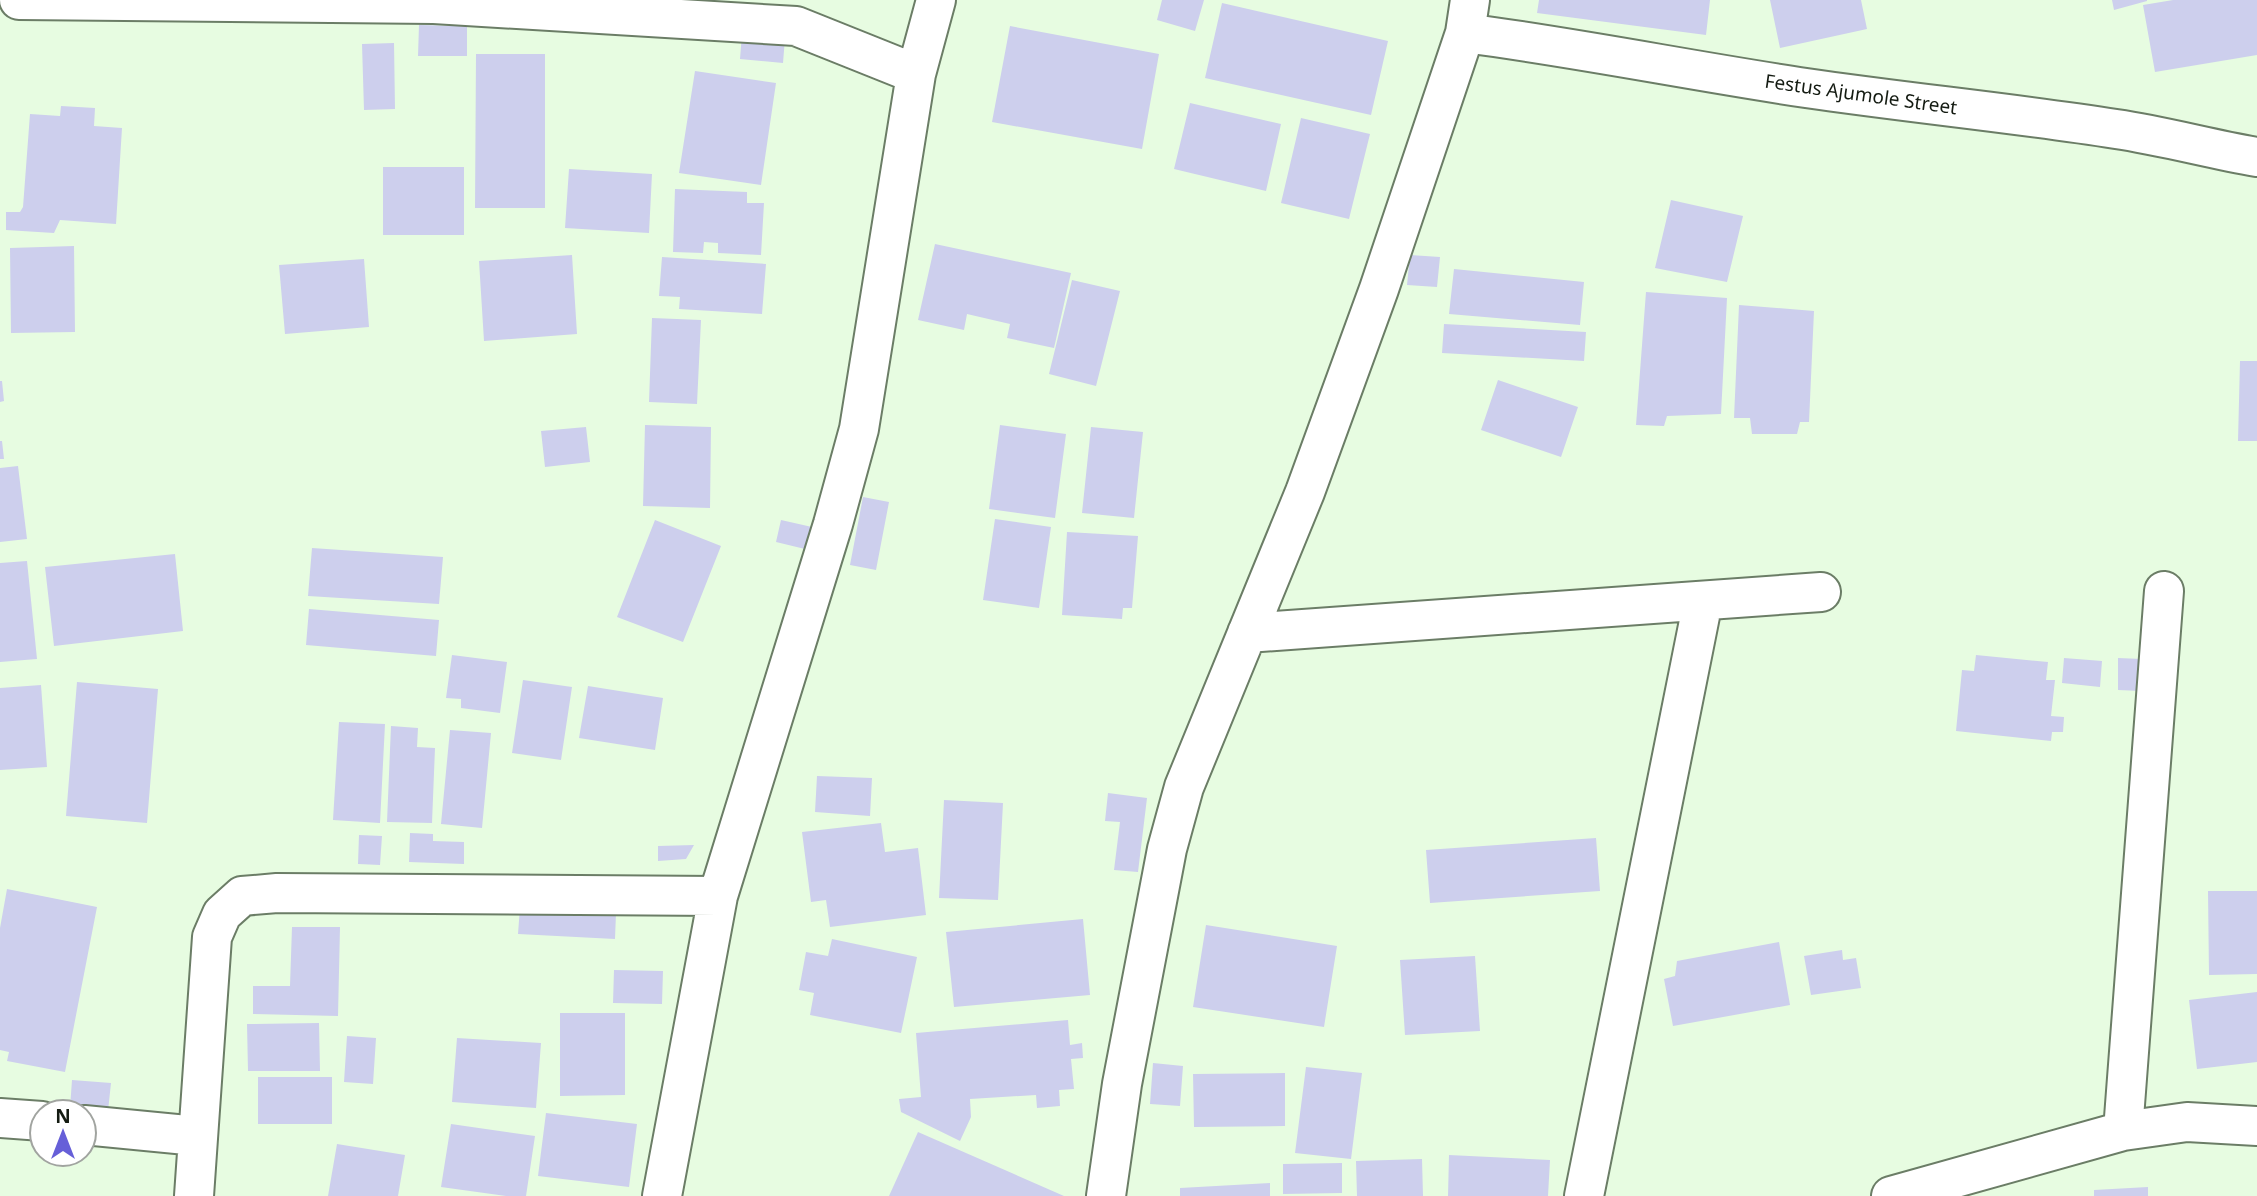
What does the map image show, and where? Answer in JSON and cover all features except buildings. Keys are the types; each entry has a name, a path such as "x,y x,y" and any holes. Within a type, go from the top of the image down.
{"street":[{"path":"19,0 434,2 796,26 915,74"},
{"path":"662,1196 719,897 833,524 859,429 915,74 936,0"},
{"path":"1107,1196 1122,1084 1167,849 1184,787 1305,492 1374,302 1467,17"},
{"name":"Festus Ajumole Street","path":"1467,17 1583,50 1804,88 2118,129 2257,157"},
{"path":"2123,1131 2164,591"},
{"path":"1247,633 1821,592"},
{"path":"1584,1196 1703,601"},
{"path":"194,1196 212,937 222,914 242,897 277,893 719,897"},
{"path":"0,1118 28,1120"},
{"path":"1891,1196 2123,1131 2187,1122 2257,1126"},
{"path":"98,1126 197,1136"}]}
